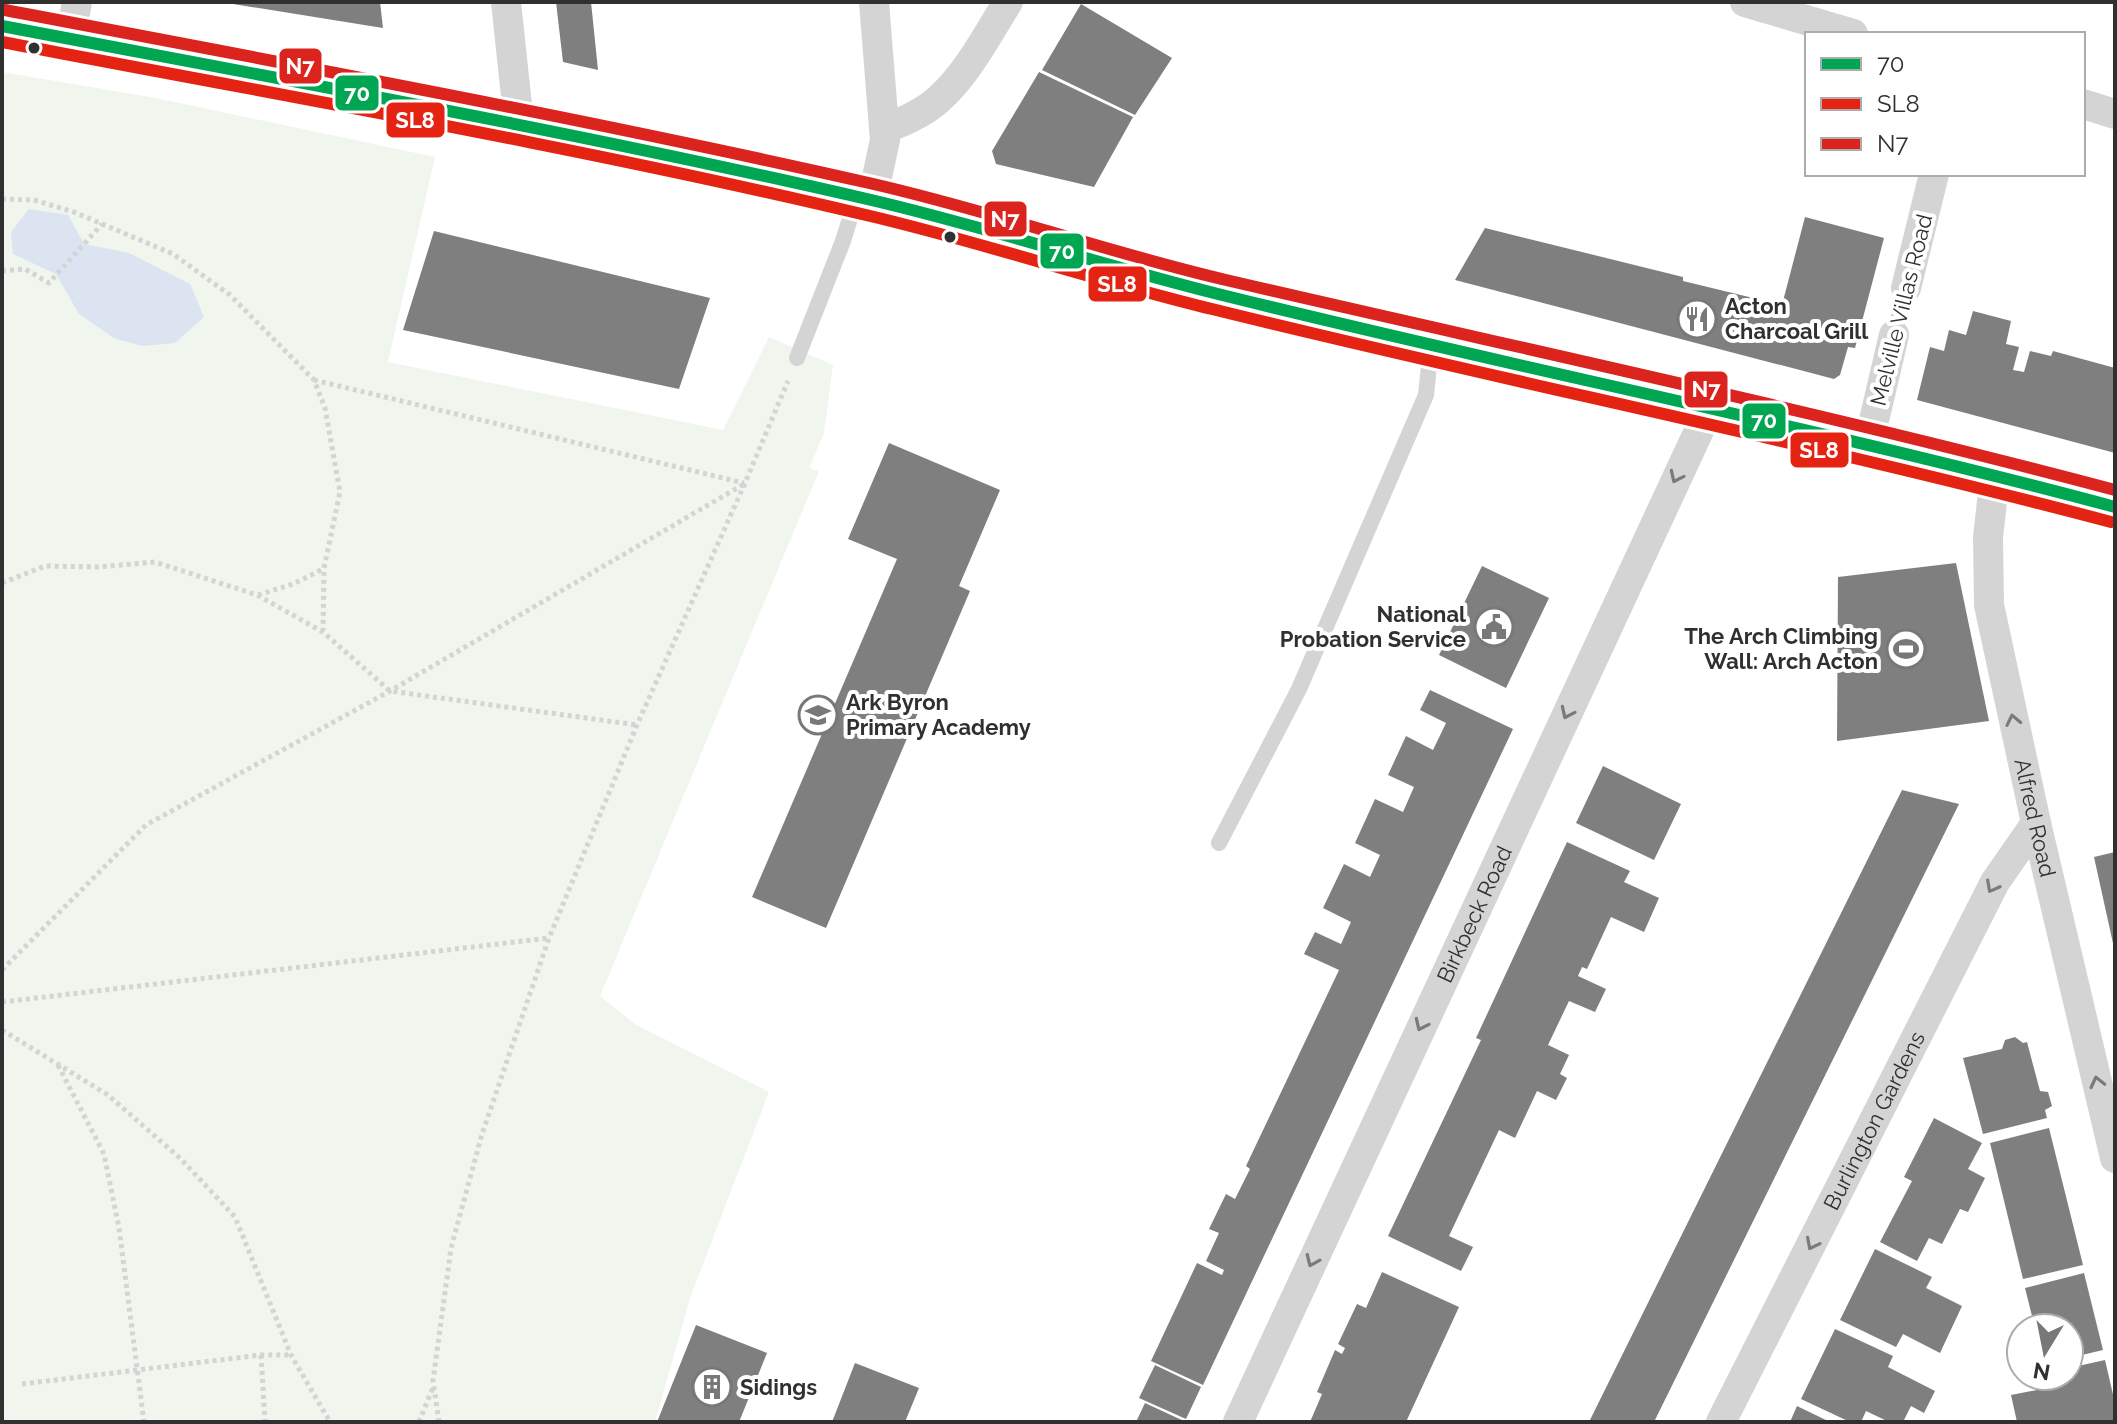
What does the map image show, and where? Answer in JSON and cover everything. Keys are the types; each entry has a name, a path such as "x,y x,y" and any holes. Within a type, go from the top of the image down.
{"main road":[{"path":"2,26 74,20 519,124 864,198 1213,293 1710,407 2115,507"}],"street":[{"path":"506,2 519,124"},
{"path":"864,198 884,153 874,2"},
{"path":"884,129 908,120 938,100 963,72 1008,2"},
{"path":"1745,2 1846,32"},
{"path":"2085,105 2115,114"},
{"name":"Melville Villas Road","path":"1906,288 1934,176"},
{"name":"Melville Villas Road","path":"1868,446 1894,335"},
{"name":"Birkbeck Road","path":"1238,1422 1710,407"},
{"name":"Alfred Road","path":"1995,475 1988,537 1989,605 2036,823 2115,1158"},
{"name":"Burlington Gardens","path":"1721,1422 1995,882 2036,823"}],"lane":[{"path":"797,358 843,241 864,198"},
{"name":"Melville Villas Road","path":"1894,335 1906,288"},
{"path":"1219,843 1299,689 1422,405 1426,395 1431,344"}],"path":[{"path":"2,199 34,200 74,212 173,254 230,295 314,380 325,408 340,492 324,568 323,632"},
{"path":"2,271 25,269 49,283 102,224"},
{"path":"439,1422 434,1385 451,1248 482,1134 549,938 637,725 797,358"},
{"path":"314,380 745,483"},
{"path":"2,970 146,825 390,691 745,483"},
{"path":"2,583 45,566 98,567 155,562 257,595 323,632 390,691 637,725"},
{"path":"257,595 293,584 324,568"},
{"path":"2,1002 549,938"},
{"path":"2,1030 108,1095 181,1159 235,1217 291,1355 330,1422"},
{"path":"57,1065 104,1154 119,1228 144,1422"},
{"path":"22,1384 261,1355 291,1355"},
{"path":"261,1355 265,1422"},
{"path":"419,1422 434,1385"}],"shaded area":[{"path":"2,72 156,98 435,157 388,362 723,430 769,337 833,365 824,433 809,468 819,471 600,996 635,1024 769,1092 690,1298 655,1422 2,1422"},
{"path":"29,209 68,215 84,244 129,253 190,284 204,317 175,343 142,346 114,338 79,314 56,274 13,254 11,232"}],"building":[{"path":"380,2 383,28 233,4"},
{"path":"556,2 591,2 598,70 563,62"},
{"path":"1081,4 1172,58 1135,115 1042,70"},
{"path":"1039,72 1133,117 1094,187 996,164 992,151"},
{"path":"1805,217 1884,238 1855,348 1848,347 1840,375 1834,379 1455,280 1485,228 1782,305"},
{"path":"434,231 710,298 679,389 403,330"},
{"path":"1973,311 2011,321 2006,344 2019,347 2013,370 2024,372 2030,351 2051,356 2053,351 2115,368 2115,453 1917,400 1930,347 1944,351 1949,330 1966,335"},
{"path":"889,443 1000,490 959,586 970,591 826,928 752,897 897,559 848,539"},
{"name":"The Arch Climbing Wall: Arch Acton","path":"1956,563 1989,721 1837,741 1838,577"},
{"name":"National Probation Service","path":"1482,566 1549,598 1506,688 1439,655"},
{"path":"1430,690 1513,729 1203,1385 1151,1361 1197,1263 1222,1275 1224,1270 1206,1261 1219,1233 1209,1229 1226,1194 1235,1199 1250,1169 1246,1166 1339,970 1304,954 1315,932 1341,944 1351,922 1323,908 1344,864 1370,877 1380,855 1355,843 1375,799 1403,812 1414,787 1388,775 1406,736 1433,750 1446,723 1420,710"},
{"path":"1603,766 1681,804 1654,860 1576,823"},
{"path":"1902,790 1959,804 1654,1422 1589,1422"},
{"path":"1567,842 1630,871 1624,882 1659,898 1644,932 1611,917 1587,969 1582,967 1578,976 1606,989 1595,1012 1569,1001 1548,1045 1569,1055 1560,1074 1567,1078 1556,1100 1537,1091 1515,1138 1499,1130 1449,1236 1473,1247 1461,1271 1388,1236 1481,1040 1476,1038"},
{"path":"2115,852 2115,948 2114,948 2094,857"},
{"path":"2015,1037 2023,1043 2027,1042 2040,1091 2048,1092 2052,1106 2045,1110 2047,1118 1983,1134 1963,1058 2002,1049 2005,1040"},
{"path":"1934,1118 1982,1143 1968,1169 1985,1178 1968,1212 1960,1209 1942,1244 1929,1238 1917,1261 1880,1242 1912,1181 1904,1177"},
{"path":"2049,1128 2083,1265 2023,1279 1990,1143"},
{"path":"1875,1249 1932,1277 1926,1288 1962,1306 1940,1353 1903,1334 1896,1347 1840,1320"},
{"path":"1382,1272 1459,1307 1406,1422 1310,1422 1322,1394 1317,1392 1335,1350 1342,1354 1345,1348 1338,1344 1357,1304 1366,1308"},
{"path":"2084,1273 2103,1350 2085,1354 2085,1312 2031,1312 2025,1288"},
{"name":"Sidings","path":"696,1325 767,1353 739,1422 657,1422"},
{"path":"1835,1329 1893,1356 1888,1367 1935,1391 1924,1413 1911,1406 1903,1422 1889,1422 1866,1411 1861,1422 1850,1422 1801,1399"},
{"path":"2105,1360 2115,1403 2115,1422 2017,1422 2011,1395 2085,1392 2085,1364"},
{"path":"855,1363 919,1388 905,1422 832,1422"},
{"path":"1155,1365 1201,1387 1186,1419 1139,1398"},
{"path":"1145,1403 1186,1422 1136,1422"},
{"path":"1797,1406 1830,1422 1790,1422"}],"transit line":[{"name":"N7","path":"5,10 546,114 869,183 1226,280 1783,407 2115,490"},
{"name":"70","path":"2,26 544,130 867,199 1214,293 1891,450 2115,507"},
{"name":"SL8","path":"2,42 435,124 759,190 909,226 1212,309 1887,466 2111,522"}],"place":[{"name":"Acton Charcoal Grill","path":"1697,319"},
{"name":"National Probation Service","path":"1494,627"},
{"name":"The Arch Climbing Wall: Arch Acton","path":"1906,649"},
{"name":"Ark Byron Primary Academy","path":"818,715"},
{"name":"Sidings","path":"712,1387"}]}
